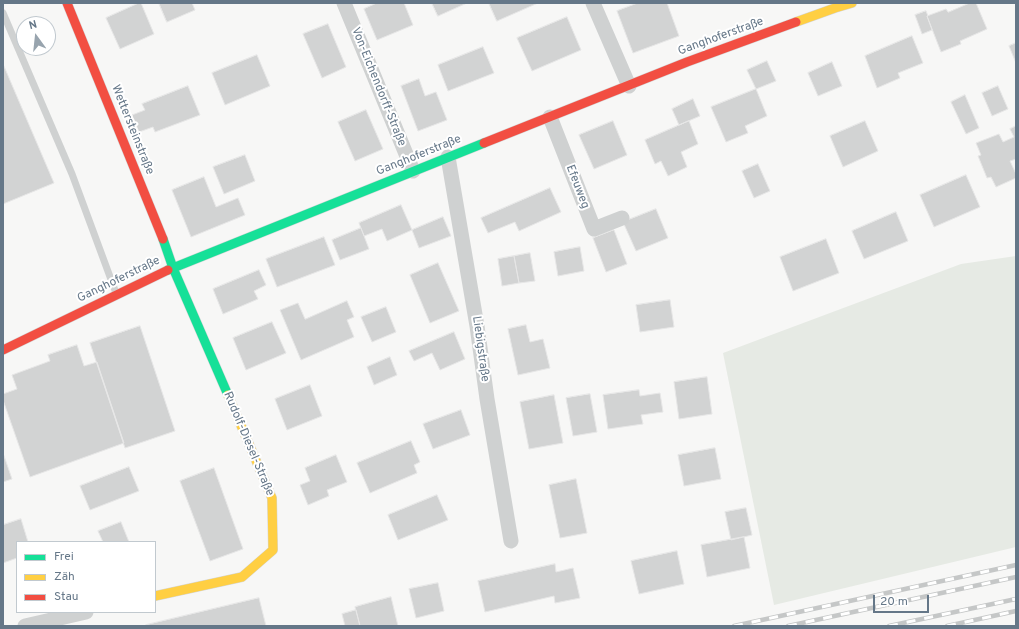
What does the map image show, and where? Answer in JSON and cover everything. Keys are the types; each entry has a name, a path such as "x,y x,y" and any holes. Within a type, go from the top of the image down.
{"street":[{"name":"Wettersteinstraße","path":"67,3 164,240 173,268"},
{"name":"Von-Eichendorff-Straße","path":"344,3 413,171"},
{"path":"593,3 629,86"},
{"name":"Ganghoferstraße","path":"3,350 173,268 687,62 767,33 834,5 852,3"},
{"name":"Efeuweg","path":"550,117 594,229 622,218"},
{"name":"Liebigstraße","path":"448,157 477,326 486,394 511,541"},
{"name":"Rudolf-Diesel-Straße","path":"156,596 242,577 273,550 272,498 173,268"},
{"path":"25,626 82,613"}],"lane":[{"path":"3,13 72,174 116,295"}],"shaded area":[{"path":"1016,256 1016,547 774,605 723,353 961,264"}],"building":[{"path":"141,3 154,34 120,49 106,18"},
{"path":"159,3 192,3 195,10 167,22"},
{"path":"377,3 404,3 413,25 377,40 364,9"},
{"path":"432,3 467,3 438,16"},
{"path":"489,3 538,3 497,21"},
{"path":"638,3 667,3 679,36 633,53 617,11"},
{"path":"970,3 976,3 987,29 960,41 961,44 941,52 927,16 946,9 948,12"},
{"path":"926,11 932,30 922,34 915,15"},
{"path":"567,17 581,50 532,71 517,38"},
{"path":"328,24 346,67 322,78 303,34"},
{"path":"912,36 923,63 898,73 900,78 877,88 865,56"},
{"path":"1016,43 1016,63 1009,46"},
{"path":"483,47 494,73 448,91 438,65"},
{"path":"257,55 270,86 225,105 212,73"},
{"path":"767,61 776,81 756,89 747,70"},
{"path":"832,62 842,86 818,96 808,73"},
{"path":"3,64 54,183 3,204"},
{"path":"419,79 425,96 436,92 447,120 418,131 401,86"},
{"path":"188,86 200,115 155,132 153,127 139,132 132,115 145,110 142,104"},
{"path":"998,86 1008,109 992,116 982,93"},
{"path":"756,89 767,116 745,126 748,133 726,142 711,107"},
{"path":"965,95 979,128 966,134 951,102"},
{"path":"693,99 700,116 679,125 672,109"},
{"path":"366,110 383,149 355,161 338,122"},
{"path":"613,121 627,155 594,169 579,135"},
{"path":"689,121 698,144 681,152 687,167 668,176 661,161 655,164 645,140"},
{"path":"865,121 878,151 843,167 830,136"},
{"path":"1016,126 1016,159 1010,161 1016,174 1016,178 996,187 991,177 987,178 978,156 981,155 976,143 999,134 1003,142 1014,137 1010,129"},
{"path":"245,155 255,181 224,194 213,167"},
{"path":"758,164 770,191 754,198 742,171"},
{"path":"966,175 980,207 934,227 920,195"},
{"path":"204,177 216,207 238,198 245,215 191,237 172,190"},
{"path":"550,188 561,212 519,231 515,222 488,233 481,218"},
{"path":"401,205 412,230 387,241 382,229 364,236 359,223"},
{"path":"656,209 668,238 636,251 623,222"},
{"path":"896,212 908,241 864,259 852,231"},
{"path":"443,217 451,236 419,248 412,230"},
{"path":"361,228 369,249 340,260 332,240"},
{"path":"614,230 627,264 606,272 593,238"},
{"path":"324,237 335,265 277,287 266,259"},
{"path":"826,239 839,273 793,291 780,257"},
{"path":"580,247 584,271 558,276 554,252"},
{"path":"530,253 535,281 519,283 514,256"},
{"path":"514,256 519,283 502,286 498,259"},
{"path":"438,263 459,311 430,323 410,275"},
{"path":"259,270 266,285 254,291 258,299 223,314 213,289"},
{"path":"670,300 674,327 640,332 636,305"},
{"path":"347,301 354,317 347,320 354,337 301,360 280,310 298,303 305,319"},
{"path":"386,307 396,332 372,342 361,317"},
{"path":"272,322 286,353 246,370 233,338"},
{"path":"526,325 530,342 543,339 550,368 518,375 508,329"},
{"path":"140,326 175,431 125,448 90,343"},
{"path":"454,332 465,359 440,370 432,353 414,361 409,351"},
{"path":"77,345 84,366 97,362 124,443 30,477 3,400 3,394 17,389 12,375 50,361 48,355"},
{"path":"390,357 397,375 374,385 367,367"},
{"path":"707,377 712,414 679,419 674,382"},
{"path":"310,385 322,416 287,430 275,399"},
{"path":"639,390 640,396 660,393 663,412 641,415 643,424 608,429 603,395"},
{"path":"590,394 597,432 573,436 566,398"},
{"path":"554,395 563,443 529,449 520,402"},
{"path":"461,410 470,435 433,449 423,424"},
{"path":"411,441 420,462 414,465 417,473 370,493 357,463"},
{"path":"715,448 721,479 684,486 678,455"},
{"path":"3,453 12,479 3,482"},
{"path":"336,455 347,482 327,490 329,496 308,505 300,485 310,481 305,468"},
{"path":"129,467 139,491 90,510 80,486"},
{"path":"214,468 243,549 210,561 180,481"},
{"path":"576,479 587,533 560,538 549,485"},
{"path":"437,495 448,520 398,540 388,515"},
{"path":"746,508 752,535 731,540 725,512"},
{"path":"21,519 28,541 16,541 16,558 3,563 3,525"},
{"path":"121,522 129,541 103,541 98,531"},
{"path":"744,537 750,568 707,577 701,545"},
{"path":"677,551 684,584 639,594 631,561"},
{"path":"555,564 556,572 573,568 580,598 555,603 554,596 485,612 478,581"},
{"path":"438,583 444,611 416,618 409,589"},
{"path":"391,597 398,626 360,626 355,607"},
{"path":"259,598 266,626 146,625"},
{"path":"356,610 360,626 345,626 342,614"}],"railway":[{"path":"734,626 1016,565"},
{"path":"788,626 1016,577"},
{"path":"889,626 1016,599"},
{"path":"947,626 1016,611"}],"traffic: fast":[{"path":"168,270 484,143"},
{"path":"163,239 173,268 228,395"}],"traffic: slow":[{"path":"796,22 852,3"},
{"path":"156,596 242,577 273,550 272,498 228,395"}],"traffic: jam":[{"path":"67,3 163,239"},
{"path":"484,143 687,62 796,22"},
{"path":"3,350 168,270"}]}
